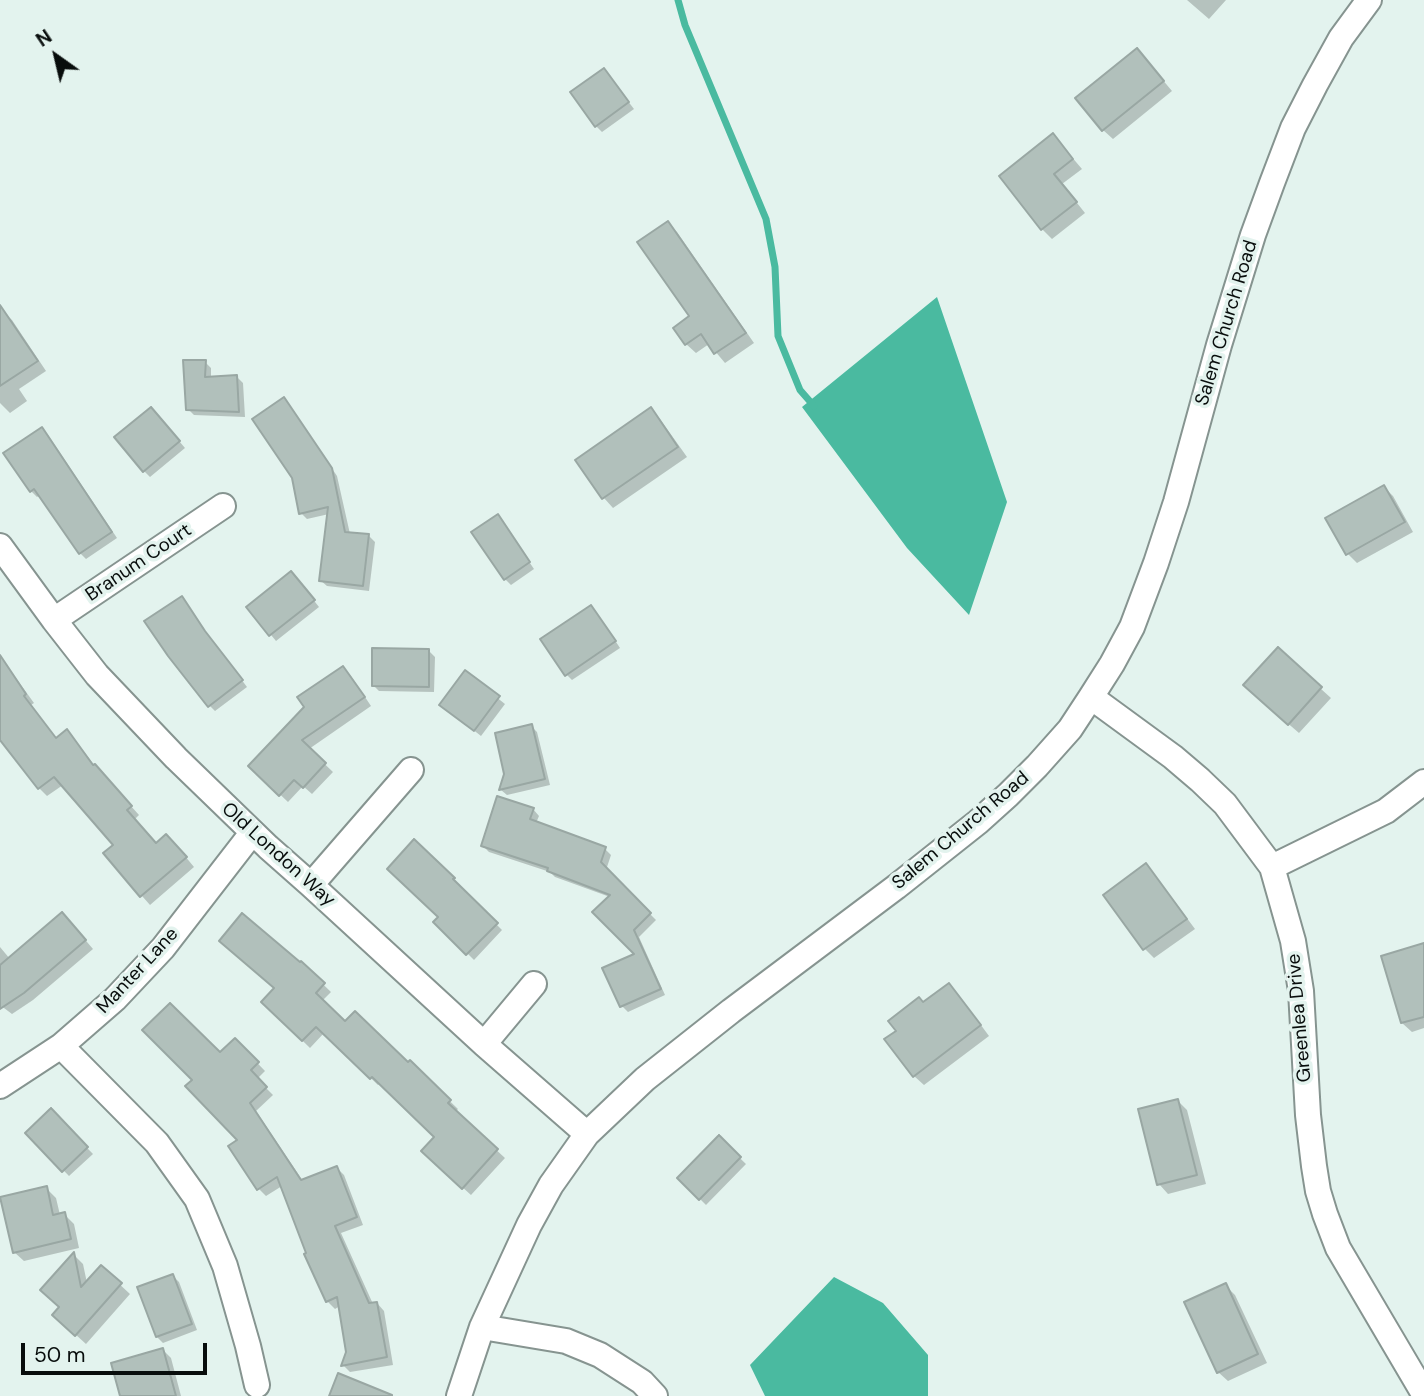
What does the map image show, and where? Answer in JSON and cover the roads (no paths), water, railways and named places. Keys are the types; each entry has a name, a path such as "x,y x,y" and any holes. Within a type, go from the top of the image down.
{"street":[{"name":"Salem Church Road","path":"459,1396 482,1327 529,1225 551,1185 587,1134 645,1079 988,813 1037,766 1070,729 1091,697 1132,627 1152,573 1249,248 1293,128 1341,38 1368,0"},
{"name":"Branum Court","path":"54,620 223,506"},
{"name":"Old London Way","path":"0,547 97,675 176,758 252,832 484,1044 587,1134"},
{"name":"Greenlea Drive","path":"1091,697 1200,780 1225,804 1272,867 1293,941 1301,991 1308,1115 1314,1166 1325,1214 1338,1248 1424,1394"},
{"path":"312,885 411,770"},
{"path":"1272,867 1386,811 1424,782"},
{"name":"Manter Lane","path":"0,1086 61,1046 116,999 163,948 252,832"},
{"path":"484,1044 534,984"},
{"path":"61,1046 157,1143 197,1199 225,1266 257,1385"},
{"path":"482,1327 566,1341 600,1355 642,1382 654,1396"}],"waterway":[{"path":"678,0 685,25 766,219 775,267 778,336 800,390 814,406"}]}
